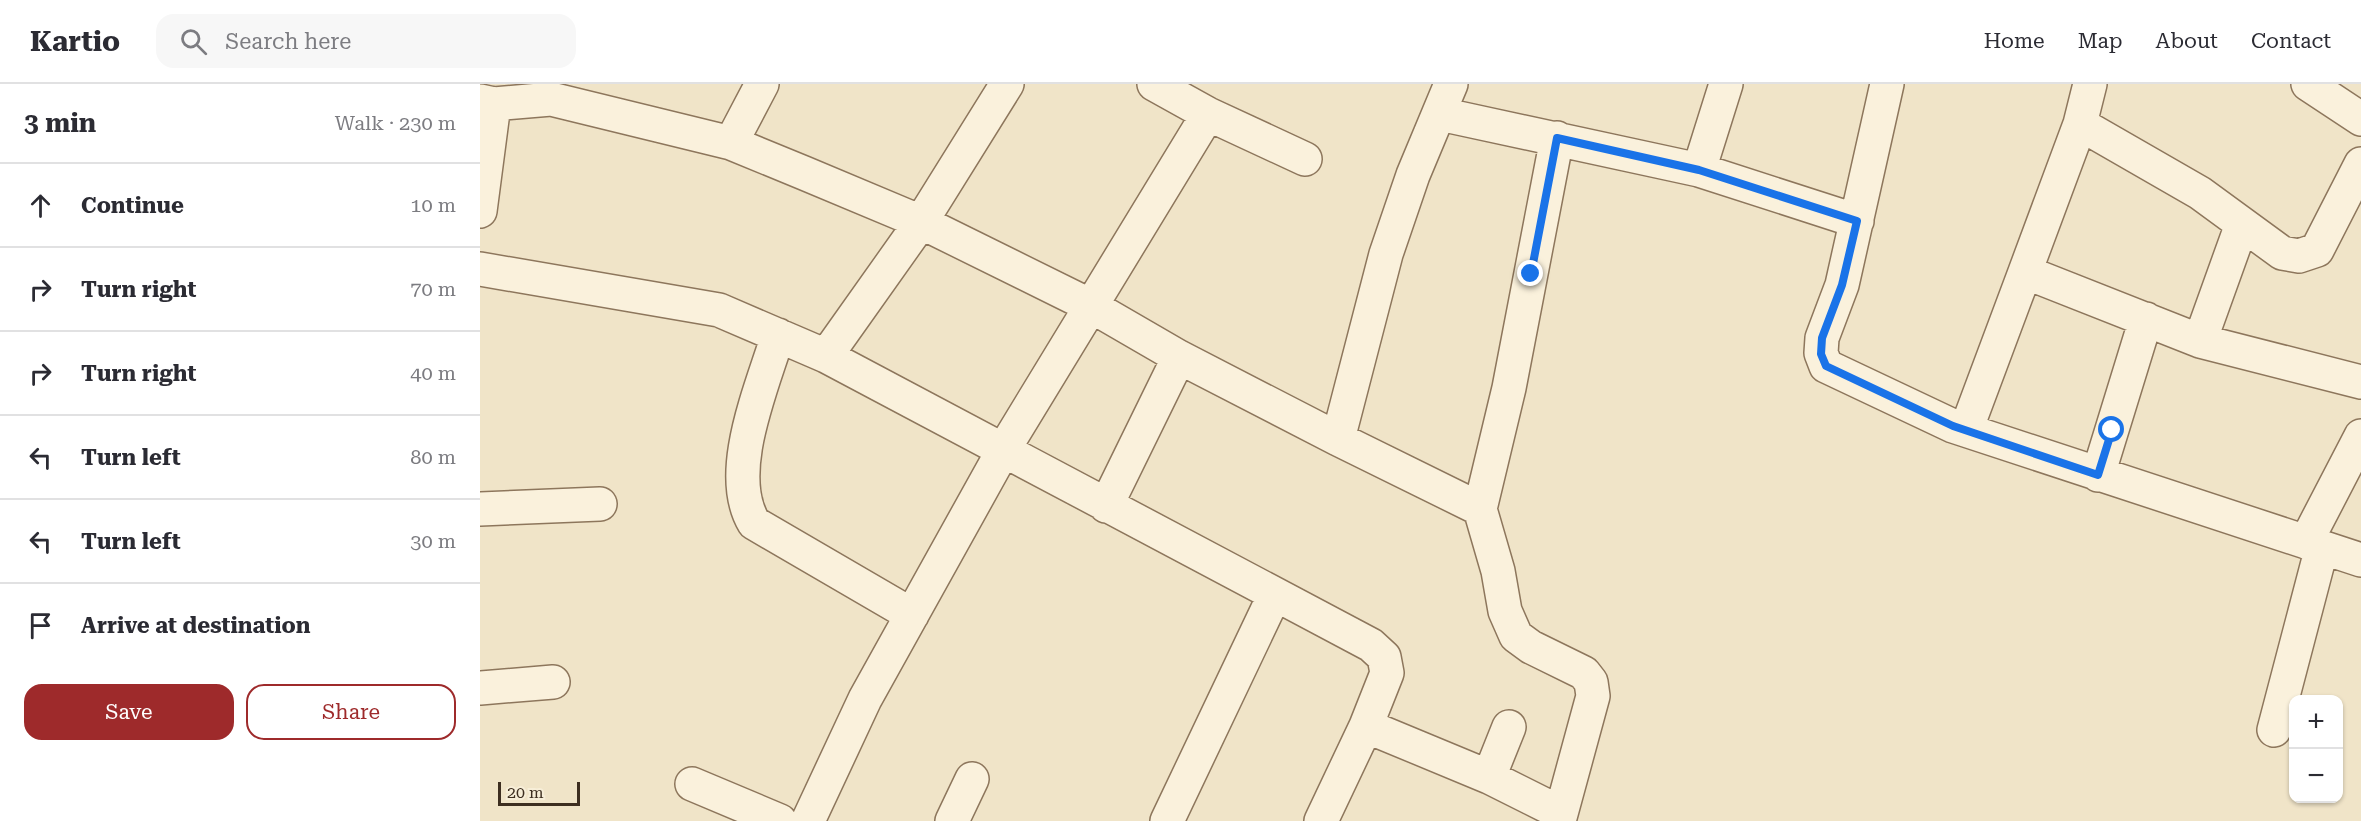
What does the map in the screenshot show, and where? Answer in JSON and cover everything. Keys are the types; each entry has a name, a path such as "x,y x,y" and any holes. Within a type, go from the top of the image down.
{"street":[{"path":"732,143 762,84"},
{"path":"826,356 921,222 1007,84"},
{"path":"1154,84 1208,114 1305,159"},
{"path":"1338,439 1386,254 1413,175 1451,84"},
{"path":"1699,170 1726,84"},
{"path":"1887,84 1842,285 1822,338 1821,354 1826,366 1966,430 2361,560"},
{"path":"1966,430 2080,124 2090,84"},
{"path":"2308,84 2361,119"},
{"path":"480,212 487,102 556,92 732,143 921,222 1091,306 1179,357 1480,509"},
{"path":"808,821 866,699 1004,449 1208,114"},
{"path":"1440,114 1699,170 1857,221"},
{"path":"2080,124 2200,193 2282,253 2299,256 2317,250 2361,164"},
{"path":"1366,726 1489,777 1560,817 1593,696 1591,682 1584,673 1531,647 1516,636 1505,611 1498,571 1480,509 1509,388 1557,138"},
{"path":"2200,341 2242,224"},
{"path":"480,269 719,310 826,356 1004,449 1274,596 1371,645 1384,657 1387,673 1366,726 1321,821"},
{"path":"2025,272 2200,341 2361,382"},
{"path":"2098,475 2145,319"},
{"path":"777,335 744,451 745,508 754,524 912,615"},
{"path":"1106,506 1179,357"},
{"path":"2274,730 2314,545 2361,436"},
{"path":"480,509 600,504"},
{"path":"1167,821 1274,596"},
{"path":"480,688 553,681"},
{"path":"1489,777 1509,727"},
{"path":"952,821 972,779"},
{"path":"692,784 780,821"}],"route":[{"path":"1531,274 1557,138 1699,170 1857,221 1842,285 1822,338 1821,354 1826,366 1953,426 2098,475 2112,430"}]}
